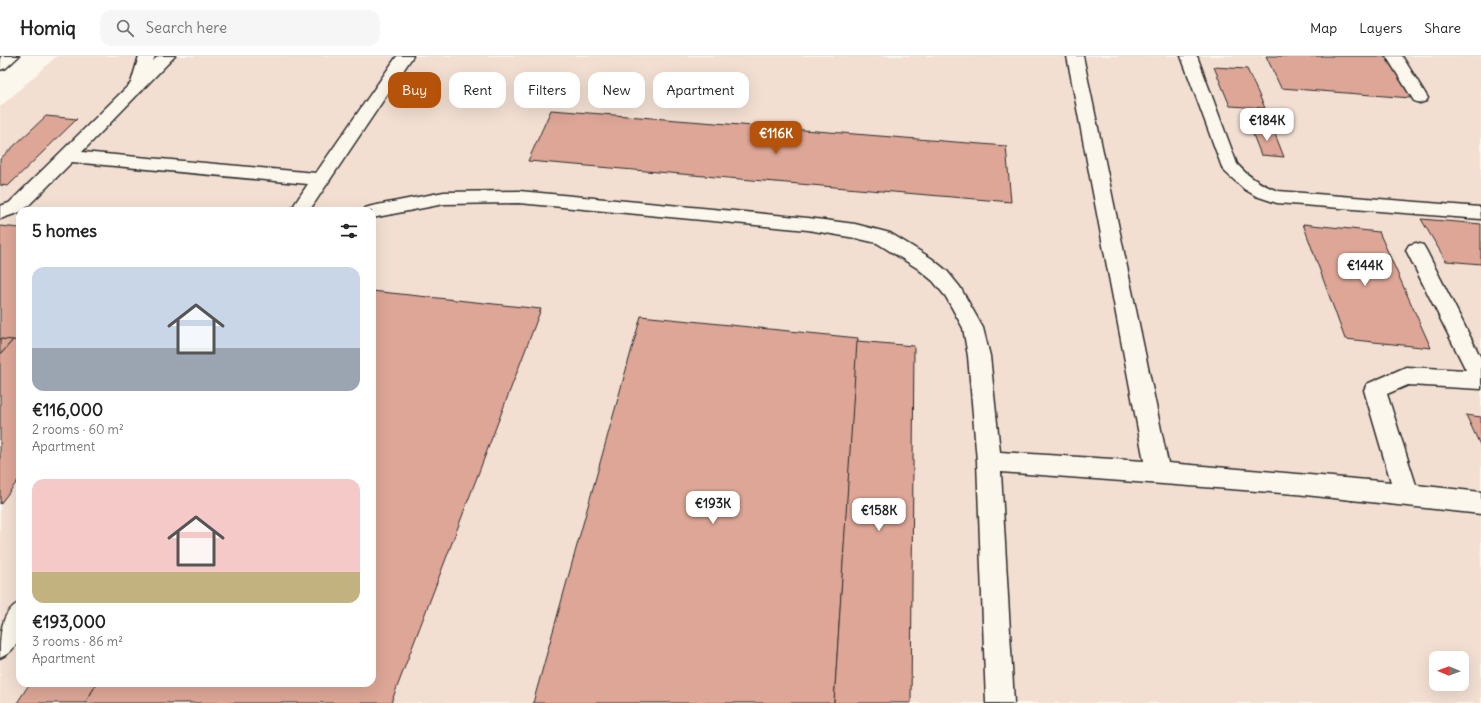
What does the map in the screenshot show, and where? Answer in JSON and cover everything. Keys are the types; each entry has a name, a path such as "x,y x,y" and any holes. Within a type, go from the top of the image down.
{"lane":[{"path":"0,65 11,56"},
{"path":"139,84 147,56"},
{"path":"0,213 16,207 167,56"},
{"path":"302,207 405,56"},
{"path":"1075,56 1158,472"},
{"path":"1189,56 1229,166 1236,175 1261,192 1277,197 1480,213"},
{"path":"1394,56 1420,98"},
{"path":"68,156 321,178"},
{"path":"376,211 406,204 444,198 519,197 808,224 855,231 883,238 907,251 940,276 953,292 973,328 979,356 989,461 1000,703"},
{"path":"1407,494 1375,390 1406,376 1481,380 1416,250"},
{"path":"989,461 1158,472 1407,494 1481,504"},
{"path":"0,644 16,621"}],"shaded area":[{"path":"57,56 1481,56 1481,703 0,703 0,107"}],"building":[{"path":"1266,56 1386,56 1411,98 1281,88"},
{"path":"1214,67 1247,69 1265,108 1230,106"},
{"path":"551,110 1006,146 1011,202 528,161"},
{"path":"46,116 77,119 8,186 0,185 0,159"},
{"path":"1250,127 1273,129 1284,157 1261,155"},
{"path":"1421,219 1481,224 1481,264 1446,261"},
{"path":"1303,224 1379,232 1431,348 1345,339"},
{"path":"0,226 16,228 16,341 0,339"},
{"path":"376,291 541,309 391,703 85,703 95,687 376,687"},
{"path":"641,316 858,338 834,703 533,703"},
{"path":"0,339 13,340 0,355"},
{"path":"13,340 16,340 16,483 0,504 0,355"},
{"path":"857,341 914,346 911,703 834,703"},
{"path":"1466,415 1481,417 1481,447"},
{"path":"27,687 95,687 85,703 17,703"}]}
